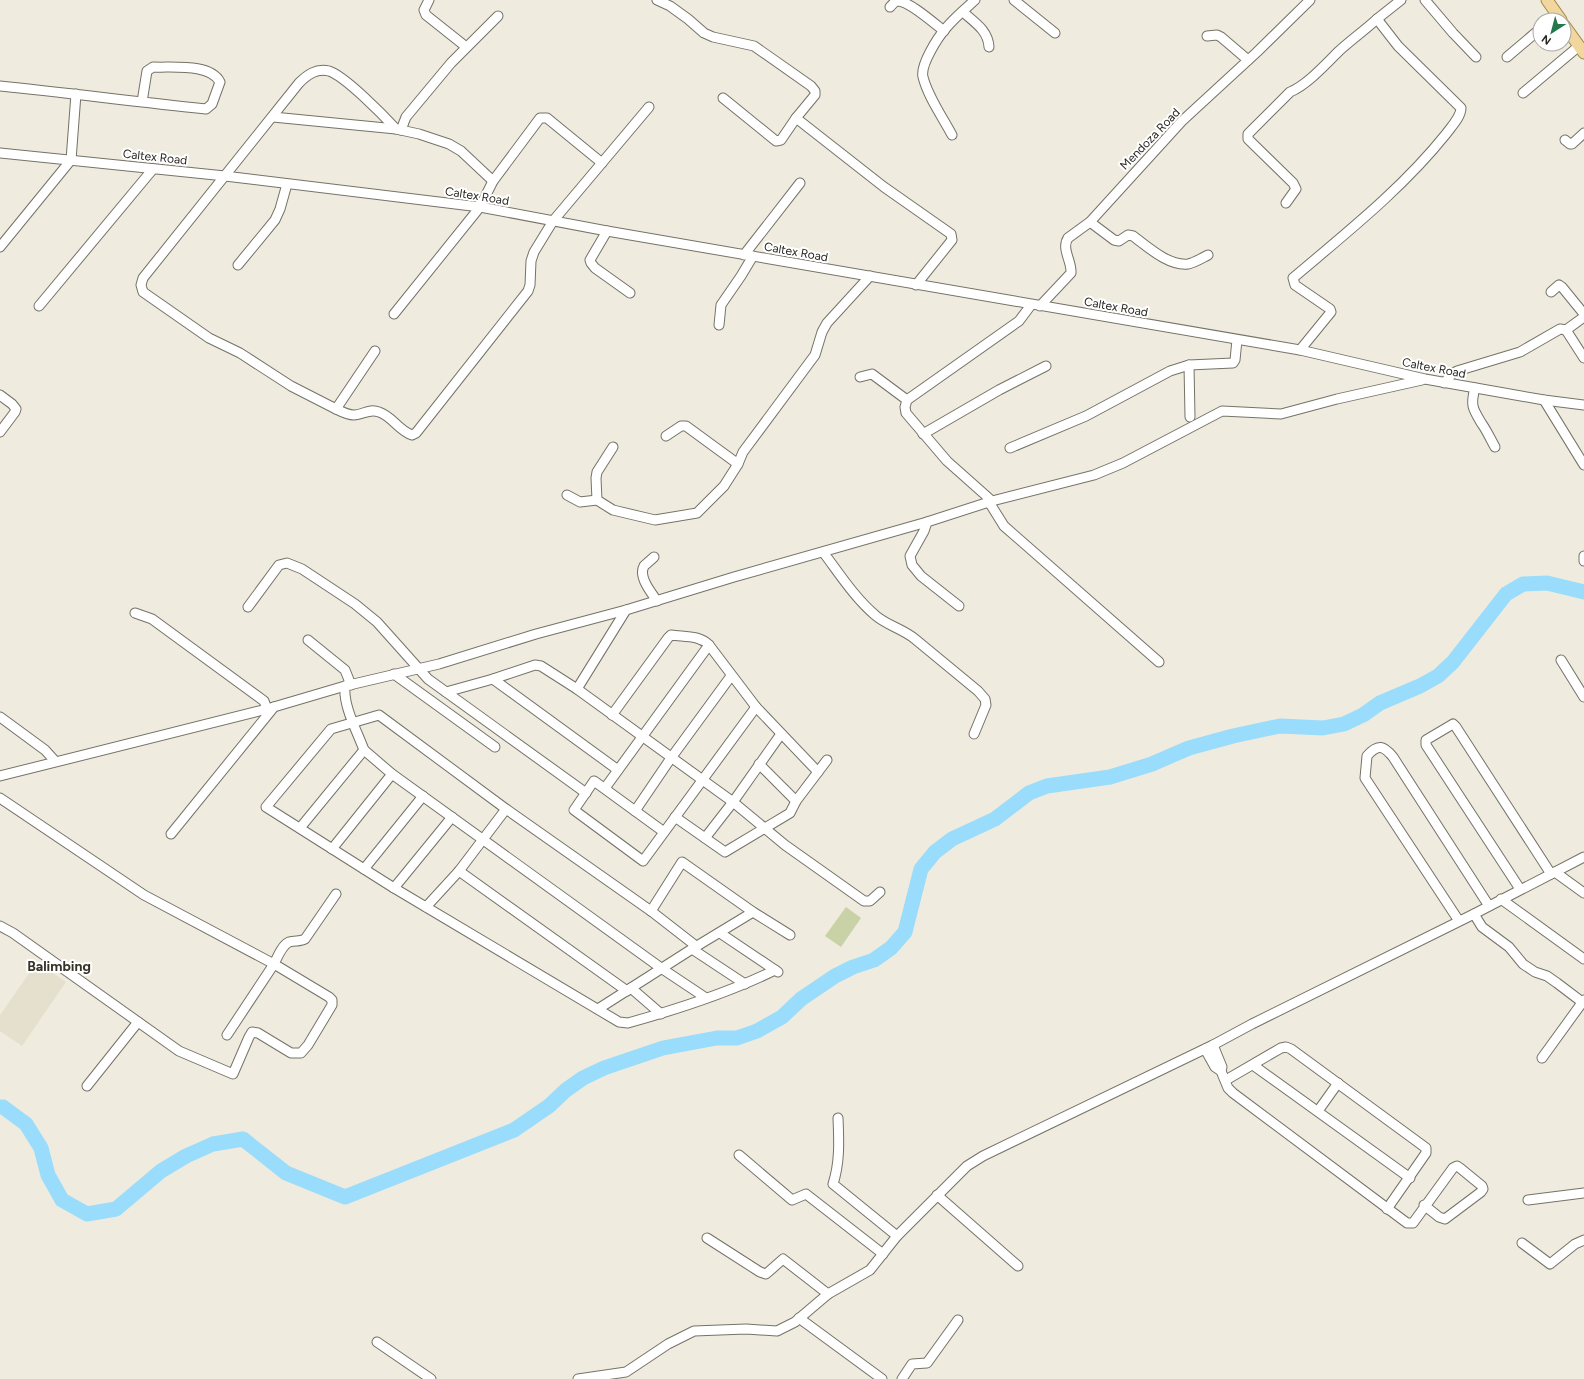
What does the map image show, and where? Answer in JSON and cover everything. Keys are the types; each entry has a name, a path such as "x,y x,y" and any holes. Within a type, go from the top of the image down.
{"main road":[{"path":"1547,0 1553,12"},
{"path":"1572,36 1582,50"}],"street":[{"path":"429,0 424,10 426,15 466,46"},
{"path":"657,0 670,6 704,33 713,37 754,46 811,86 815,91 815,95 796,118 781,140 776,141 723,98"},
{"path":"952,135 928,90 923,76 923,69 932,49 944,31 975,0"},
{"path":"1014,0 1055,33"},
{"name":"Mendoza Road","path":"1036,305 1071,273 1072,269 1065,246 1066,242 1090,222 1182,121 1310,0"},
{"path":"1286,202 1296,189 1293,183 1248,139 1248,134 1290,92 1297,89 1322,69 1340,51 1401,0"},
{"path":"1425,0 1452,33 1476,57"},
{"path":"890,7 895,2 904,2 944,31"},
{"path":"963,12 984,31 989,38 989,47"},
{"path":"399,130 406,117 466,46 498,16"},
{"path":"1300,350 1331,312 1330,309 1295,285 1293,278 1371,212 1403,181 1438,144 1461,112 1461,108 1398,46 1377,19"},
{"path":"1207,36 1217,35 1221,37 1248,60"},
{"path":"1507,57 1532,36"},
{"path":"1523,93 1582,50"},
{"path":"0,86 76,94 142,102 206,109 212,104 220,82 214,74 204,69 153,67 147,71 142,102"},
{"path":"399,130 383,114 338,76 328,71 312,72 305,76 143,278 141,285 142,292 208,338 240,353 291,386 348,414 356,416 368,411 377,411 388,415 407,434 412,435 416,433 530,288 530,262 534,252 553,221 649,107"},
{"path":"0,247 71,160 76,94"},
{"path":"273,117 399,130 419,134 449,144 461,151 493,181"},
{"path":"394,314 480,207 493,181 540,118 547,118 602,163"},
{"path":"796,118 884,187 951,234 952,240 916,284"},
{"path":"1565,140 1572,144 1584,133"},
{"name":"Caltex Road","path":"0,154 225,176 480,207 607,231 1300,350 1444,383 1544,400 1584,405"},
{"path":"38,306 153,169"},
{"path":"238,265 275,220 287,184"},
{"path":"719,325 721,304 741,276 749,255 800,184"},
{"path":"1090,222 1114,240 1119,241 1128,235 1133,236 1163,257 1176,263 1189,264 1208,255"},
{"path":"607,231 590,260 590,263 630,293"},
{"path":"567,495 580,502 597,500 613,510 655,520 697,513 724,486 738,464 743,452 815,355 822,332 827,323 870,276"},
{"path":"1551,292 1559,286 1562,286 1584,314"},
{"path":"1036,305 1019,321 907,400 905,407 906,413 947,461 990,501 1004,526 1159,662"},
{"path":"1444,383 1452,374 1458,371 1520,352 1560,329 1567,330 1584,317"},
{"path":"1567,330 1584,358"},
{"path":"1010,448 1086,416 1170,371 1189,365 1233,363 1235,360 1237,340"},
{"path":"336,409 375,351"},
{"path":"1189,365 1190,417"},
{"path":"923,434 999,390 1046,366"},
{"path":"860,376 872,374 907,400"},
{"path":"0,776 271,708 394,674 439,664 536,634 626,610 927,522 990,501 1094,475 1123,463 1222,410 1281,414 1425,379"},
{"path":"1476,388 1472,398 1472,407 1495,447"},
{"path":"0,396 12,404 16,409 0,432"},
{"path":"1544,400 1584,465"},
{"path":"666,436 681,426 686,426 738,464"},
{"path":"597,500 597,472 613,447"},
{"path":"927,522 924,531 910,556 912,565 922,576 959,606"},
{"path":"823,552 876,616 915,638 978,691 985,699 986,705 974,734"},
{"path":"1584,556 1584,561"},
{"path":"654,557 645,566 642,573 646,584 657,601"},
{"path":"248,607 279,565 287,563 302,569 355,604 376,622 428,679 586,793"},
{"path":"577,689 626,610"},
{"path":"135,613 152,619 175,635 264,701 271,708"},
{"path":"612,715 671,635 698,638 709,644 731,676 756,707 818,772"},
{"path":"308,640 345,670 348,686 345,697 353,723 364,750 392,774 484,838 661,968 706,998"},
{"path":"605,788 709,644"},
{"path":"1561,660 1584,697"},
{"path":"446,692 493,679 535,665 546,668 702,780 764,828 864,901 870,901 880,892"},
{"path":"394,674 495,748"},
{"path":"636,811 671,758 731,676"},
{"path":"493,679 618,770"},
{"path":"664,832 594,781 574,810 644,861 756,707"},
{"path":"171,834 271,708"},
{"path":"720,933 777,971 745,984 661,1014 628,1023 619,1022 394,888 266,807 331,729 379,715 506,809 651,911 694,947 745,984"},
{"path":"0,717 45,750 55,761"},
{"path":"1520,889 1425,742 1452,724 1456,727 1553,873 1584,893"},
{"path":"705,838 781,734"},
{"path":"1459,921 1365,778 1367,756 1379,747 1387,750 1393,757 1489,906"},
{"path":"300,828 364,750"},
{"path":"675,817 725,852 790,813 796,802 827,760"},
{"path":"759,764 796,802"},
{"path":"332,849 392,774"},
{"path":"364,869 423,796"},
{"path":"0,798 144,895 274,964 332,1000 332,1005 308,1045 301,1053 291,1053 258,1033 252,1032 236,1072 230,1074 179,1051 14,933 0,926"},
{"path":"426,907 459,871 506,809"},
{"path":"394,888 452,817"},
{"path":"578,1379 626,1372 668,1344 694,1331 746,1329 777,1331 795,1322 828,1294 870,1270 897,1236 967,1166 983,1156 1205,1049 1584,857"},
{"path":"651,911 682,862 753,912 790,935"},
{"path":"459,871 629,989 661,1014"},
{"path":"227,1035 285,946 289,942 300,942 305,939 336,894"},
{"path":"1501,899 1584,959"},
{"path":"598,1009 694,947 720,933 753,912"},
{"path":"1474,914 1482,927 1509,947 1523,964 1535,972 1547,976 1557,982 1583,1001 1542,1058"},
{"path":"87,1086 138,1022"},
{"path":"1213,1045 1222,1066 1221,1071"},
{"path":"1226,1080 1281,1048 1286,1047 1291,1049 1426,1148 1426,1153 1387,1209"},
{"path":"1205,1049 1215,1067 1221,1071 1228,1088 1233,1093 1387,1209 1410,1224 1413,1223 1424,1205 1453,1168 1457,1166 1482,1186 1483,1189 1445,1218 1439,1217 1424,1205"},
{"path":"1253,1064 1410,1178"},
{"path":"1318,1111 1338,1083"},
{"path":"838,1118 840,1150 833,1184 897,1236"},
{"path":"739,1156 792,1200 806,1194 883,1254"},
{"path":"1528,1200 1584,1193"},
{"path":"937,1196 1018,1266"},
{"path":"707,1238 760,1272 766,1274 783,1259 828,1294"},
{"path":"1522,1243 1550,1264 1575,1244 1584,1240"},
{"path":"799,1318 882,1379"},
{"path":"902,1379 912,1364 927,1363 958,1320"},
{"path":"377,1342 431,1379"}],"shaded area":[{"path":"37,962 66,982 22,1046 0,1031 0,1015"}],"green space":[{"path":"846,907 861,918 841,947 825,936"}],"waterway":[{"path":"0,1107 3,1107 26,1124 41,1148 48,1175 62,1200 87,1214 116,1209 161,1171 186,1156 213,1144 243,1139 286,1173 345,1197 514,1130 549,1106 566,1090 583,1078 604,1068 663,1048 717,1038 737,1038 757,1031 782,1017 801,999 835,976 853,967 874,960 891,948 905,932 921,869 935,852 952,839 995,819 1029,793 1047,786 1110,777 1152,764 1189,748 1233,736 1280,726 1323,728 1344,724 1363,715 1380,703 1420,686 1438,676 1453,662 1506,594 1523,584 1547,583 1584,592"}],"district":[{"name":"Balimbing","path":"59,966"}]}
